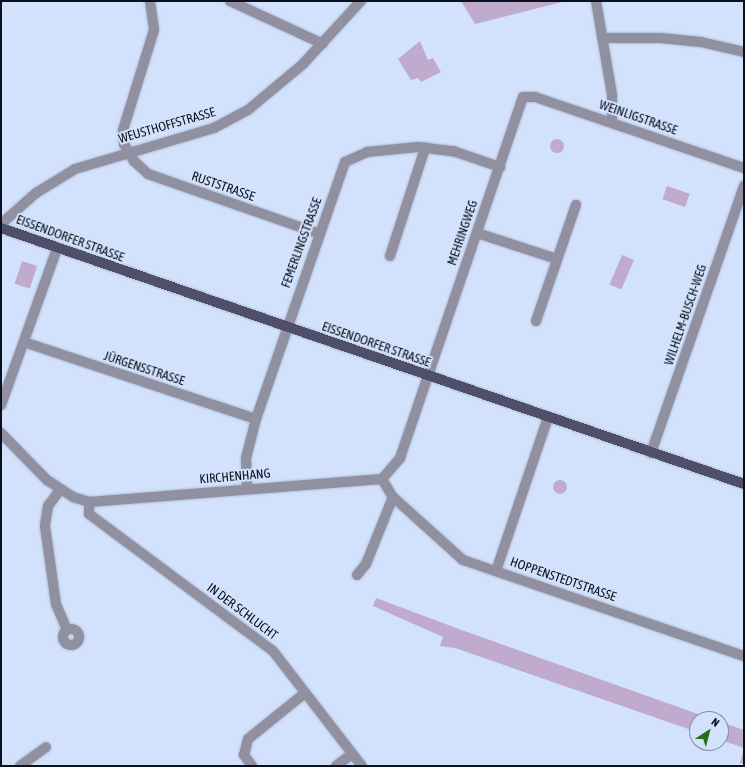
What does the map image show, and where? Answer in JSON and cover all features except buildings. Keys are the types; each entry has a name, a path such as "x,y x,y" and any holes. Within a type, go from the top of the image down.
{"main road":[{"name":"EISSENDORFER STRASSE","path":"1,228 57,249 744,484"}],"street":[{"path":"128,151 123,130 154,30 150,1"},
{"path":"230,1 322,44"},
{"name":"WEUSTHOFFSTRASSE","path":"1,224 61,176 97,160 186,137 230,121 283,82 322,44 361,1"},
{"path":"596,1 612,95 612,122"},
{"path":"602,38 669,38 744,52"},
{"name":"WEINLIGSTRASSE","path":"523,97 531,96 612,122 744,168"},
{"name":"MEHRINGWEG","path":"428,376 523,97"},
{"path":"390,256 425,148"},
{"name":"FEMERLINGSTRASSE","path":"247,488 246,458 256,419 317,232 348,159 367,152 425,148 453,151 500,166"},
{"name":"RUSTSTRASSE","path":"128,151 148,174 317,232"},
{"name":"WILHELM-BUSCH-WEG","path":"651,452 744,186"},
{"path":"536,321 576,205"},
{"path":"477,232 557,260"},
{"path":"1,405 57,249"},
{"name":"JÜRGENSSTRASSE","path":"24,342 256,419"},
{"path":"382,479 400,458 428,376"},
{"path":"496,571 548,417"},
{"name":"KIRCHENHANG","path":"1,433 32,467 60,490 89,502 247,488 382,479"},
{"name":"HOPPENSTEDTSTRASSE","path":"382,479 393,497 451,553 496,571 744,656"},
{"path":"60,490 48,506 44,526 56,604 66,630"},
{"path":"357,575 366,564 393,497"},
{"name":"IN DER SCHLUCHT","path":"89,502 89,514 265,645 284,664 305,694 362,766"},
{"path":"252,766 244,754 248,739 305,694"},
{"path":"20,766 46,747"},
{"path":"336,766 352,754"}],"shaded area":[{"path":"461,1 566,1 475,24"},
{"path":"420,41 428,60 433,58 441,72 421,82 418,78 411,80 398,59"},
{"path":"557,139 562,141 564,146 562,151 557,153 552,151 550,146 552,141"},
{"path":"667,186 690,194 685,207 662,199"},
{"path":"622,255 634,260 621,290 609,284"},
{"path":"22,261 37,266 30,289 15,284"},
{"path":"560,480 565,482 567,487 565,492 560,494 555,492 553,487 555,482"},
{"path":"376,598 690,711 689,729 455,648 440,646 443,637 373,606"},
{"path":"729,725 744,730 744,748 729,743"},
{"path":"744,748 744,764 740,763"}]}
